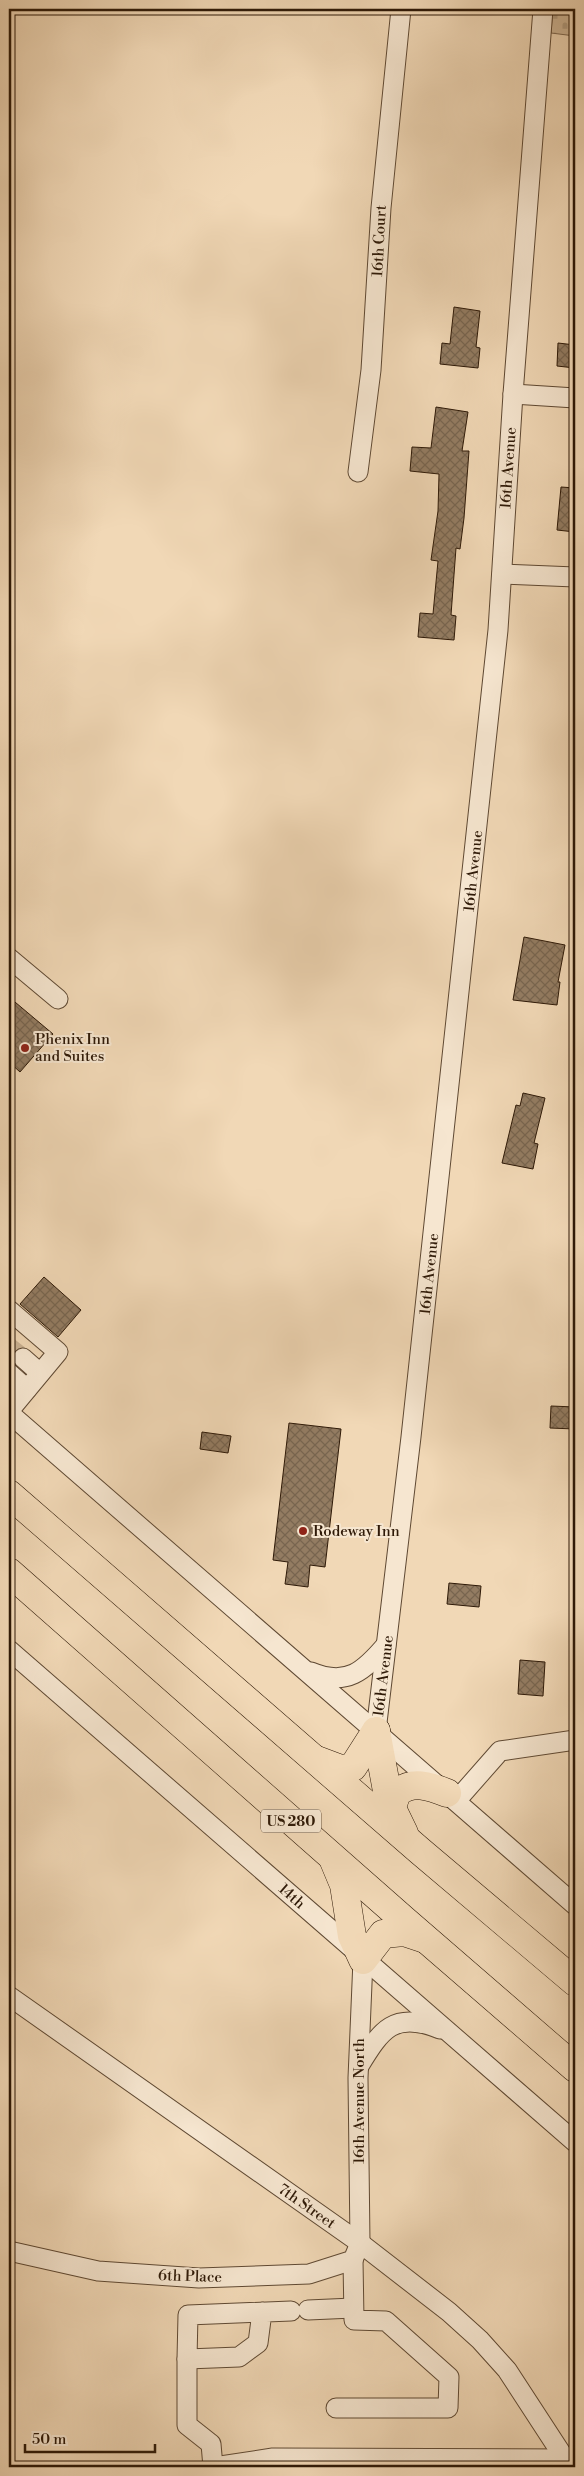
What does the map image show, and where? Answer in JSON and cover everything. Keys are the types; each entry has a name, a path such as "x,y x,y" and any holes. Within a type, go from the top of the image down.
{"highway":[{"path":"9,1494 408,1841 575,1982"},
{"name":"US 280","path":"9,1572 426,1940 575,2068"},
{"path":"313,1758 341,1769 353,1767 376,1732"},
{"path":"376,1732 391,1809 408,1841"},
{"path":"391,1809 397,1793 410,1786 432,1786 452,1797"},
{"path":"331,1856 343,1880 352,1936 363,1960 378,1939 387,1933 410,1933 426,1940"}],"street":[{"name":"16th Court","path":"358,472 371,370 381,208 401,9"},
{"name":"16th Avenue","path":"376,1732 467,933 498,630 513,394 543,9"},
{"path":"513,394 575,398"},
{"path":"502,574 575,577"},
{"path":"9,958 58,999"},
{"path":"9,1310 58,1352 9,1412 575,1904"},
{"path":"23,1358 40,1372"},
{"path":"9,1374 27,1388"},
{"path":"302,1668 330,1678 349,1676 366,1667 386,1644"},
{"name":"14th","path":"9,1650 363,1960 575,2142"},
{"path":"452,1797 500,1751 575,1740"},
{"name":"16th Avenue North","path":"354,2308 358,2067 363,1960"},
{"name":"7th Street","path":"9,1996 356,2252 418,2286 480,2340 507,2370 570,2459"},
{"path":"358,2067 376,2038 389,2027 404,2022 416,2022 449,2033"},
{"name":"6th Place","path":"9,2251 98,2271 199,2278 309,2274 356,2252"},
{"path":"336,2408 448,2408 449,2377 386,2321 354,2320 354,2308 188,2316 187,2424 211,2444 214,2467 273,2463 570,2459"},
{"path":"187,2359 239,2357 258,2343 262,2312"}],"green space":[{"path":"553,9 575,9 575,36 551,33"}],"building":[{"path":"454,307 480,311 476,347 480,348 478,368 440,364 442,343 450,344"},
{"path":"558,343 575,345 575,368 557,366"},
{"path":"436,407 468,412 462,451 469,451 464,518 460,549 456,548 451,615 456,616 454,640 418,637 420,613 433,614 438,561 431,560 438,511 439,474 410,471 412,447 431,448"},
{"path":"561,487 575,488 575,532 557,530"},
{"path":"524,937 565,945 558,982 560,982 557,1005 513,1000"},
{"name":"Phenix Inn and Suites","path":"9,997 53,1034 20,1072 9,1062"},
{"path":"523,1093 545,1098 534,1143 538,1144 533,1169 502,1163 516,1105 520,1106"},
{"path":"44,1277 81,1310 58,1337 20,1304"},
{"path":"551,1406 575,1407 575,1429 550,1428"},
{"name":"Rodeway Inn","path":"289,1423 341,1429 325,1567 310,1565 308,1587 285,1584 288,1562 273,1560"},
{"path":"202,1432 231,1436 228,1453 200,1449"},
{"path":"449,1583 481,1586 479,1607 447,1604"},
{"path":"520,1660 545,1662 543,1696 518,1694"}],"tunnel":[{"path":"9,1347 23,1358"}],"place":[{"name":"Phenix Inn and Suites","path":"25,1048"},
{"name":"Rodeway Inn","path":"303,1531"}]}
